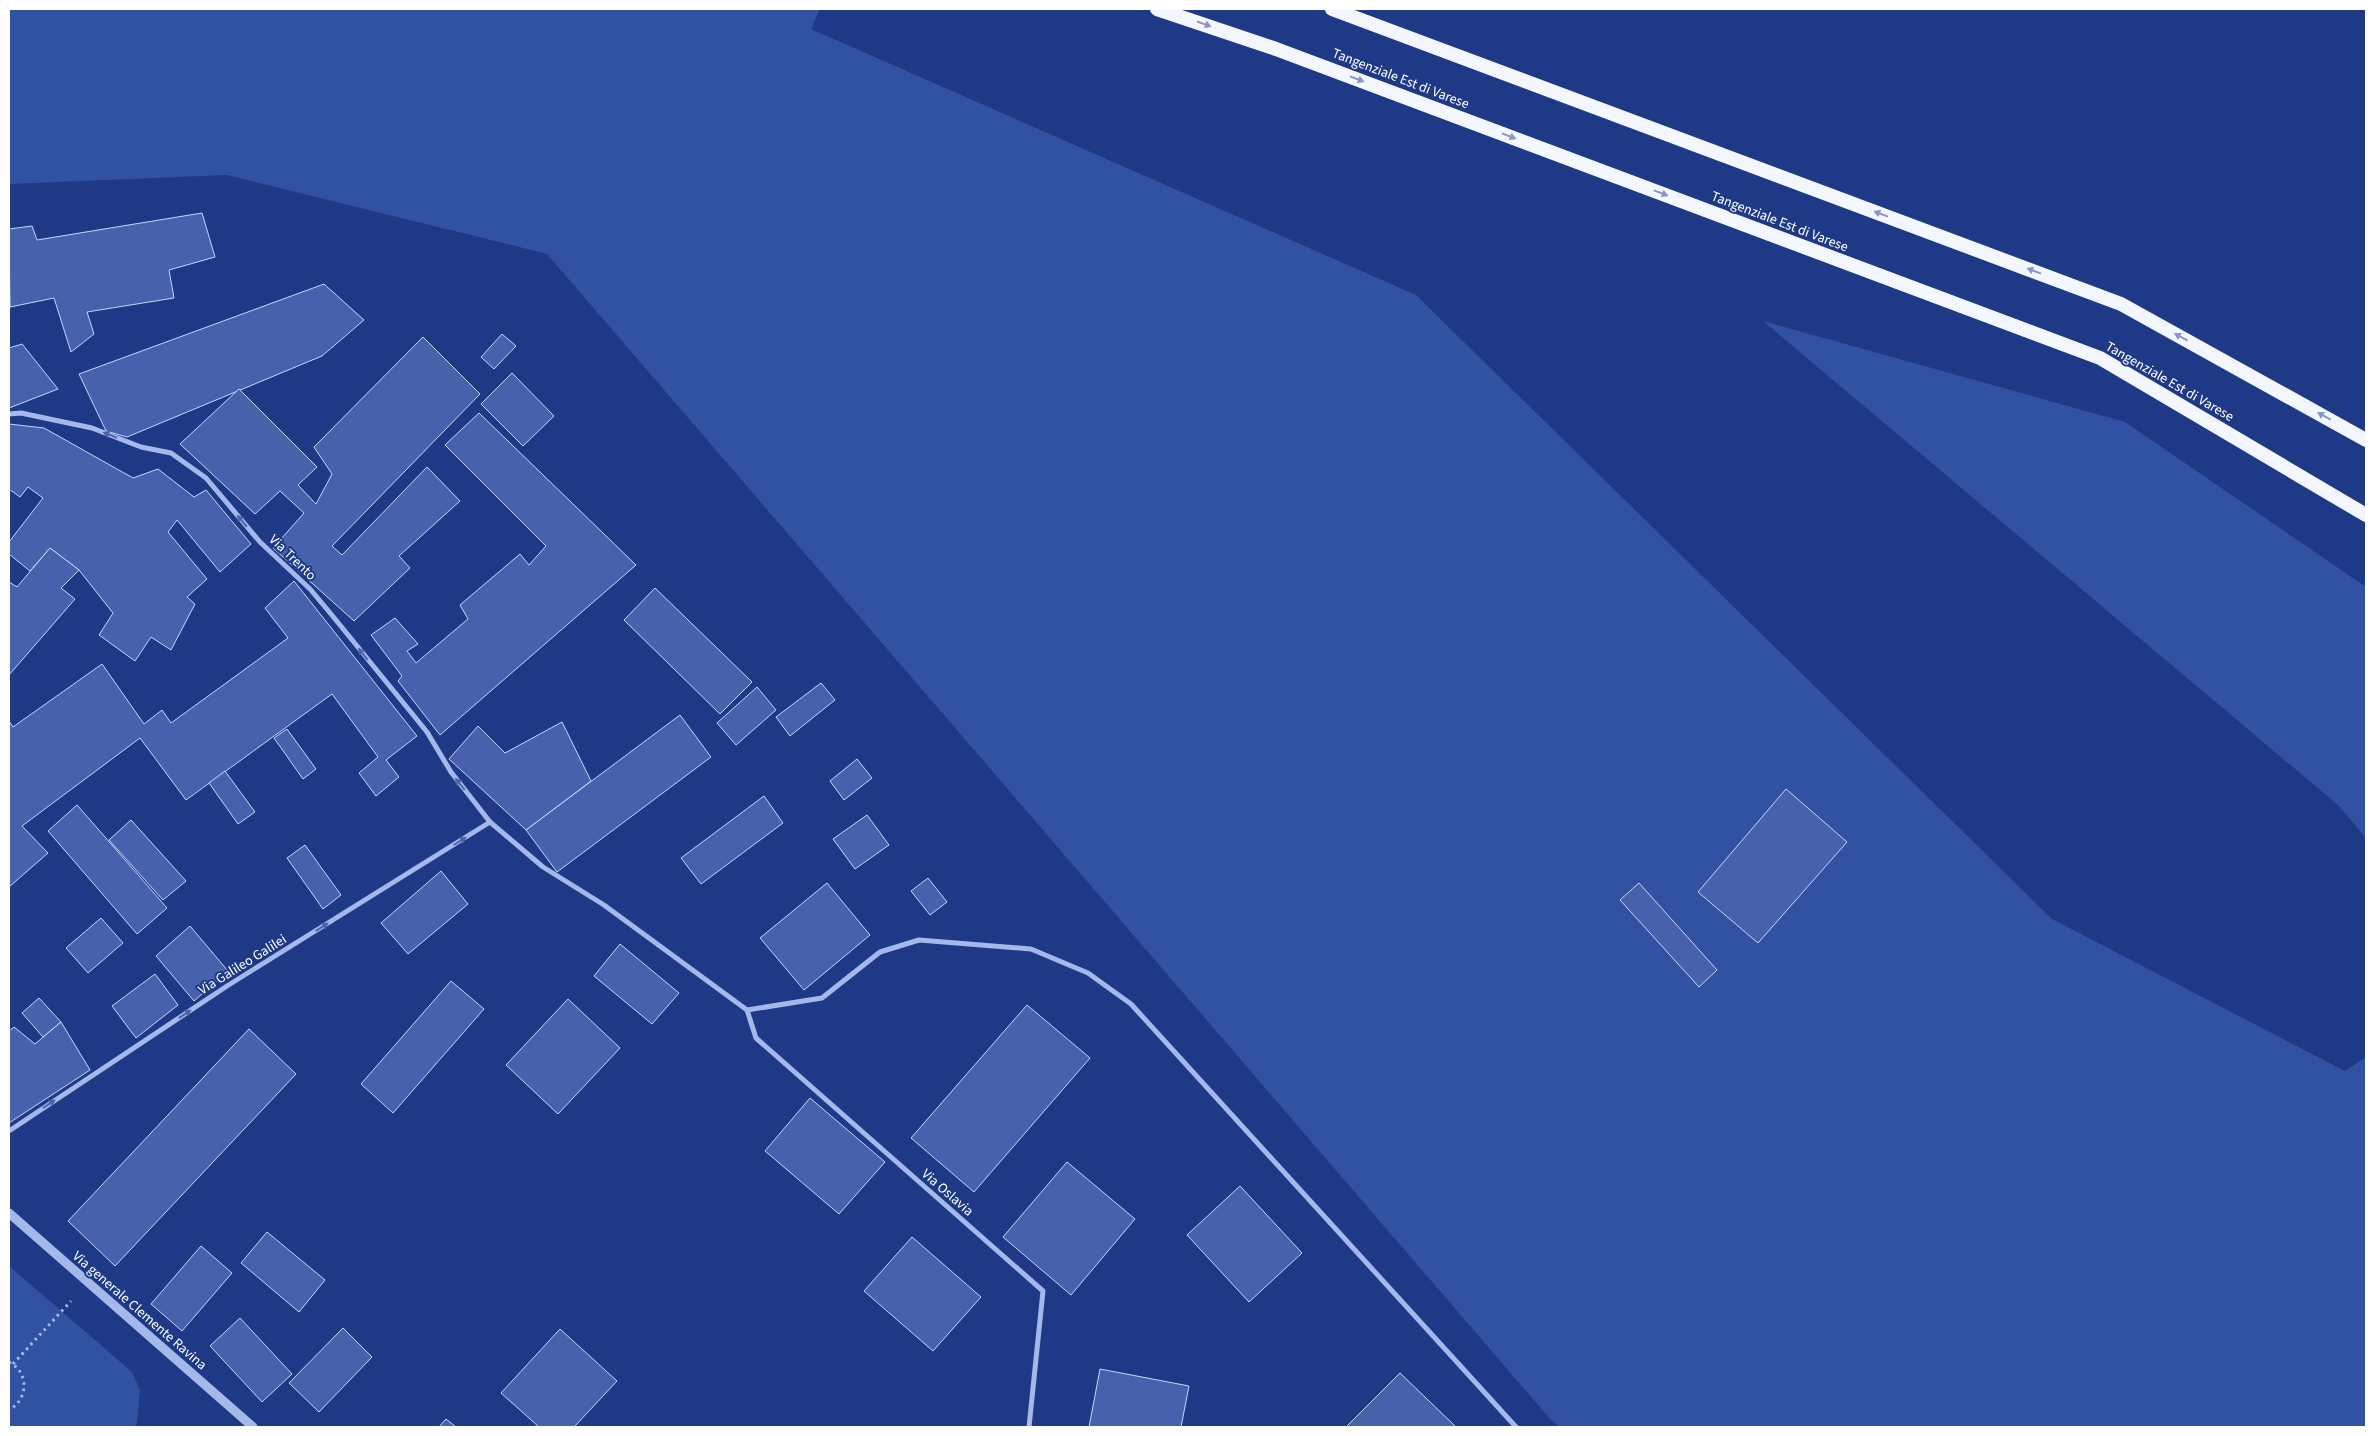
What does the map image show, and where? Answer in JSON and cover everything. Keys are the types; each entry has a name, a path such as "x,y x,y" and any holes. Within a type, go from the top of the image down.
{"highway":[{"name":"Tangenziale Est di Varese","path":"1157,9 1276,49 2100,358 2366,516"},
{"path":"1332,9 2121,304 2366,440"}],"street":[{"name":"Via Trento","path":"9,414 21,413 92,428 141,447 171,453 206,478 260,542 310,589 331,614 427,732 451,772 490,822 543,867 604,905 747,1010"},
{"name":"Via Galileo Galilei","path":"9,1131 227,986 490,822"},
{"path":"747,1010 822,998 880,952 919,940 1031,949 1088,973 1131,1004 1516,1427"},
{"name":"Via Oslavia","path":"747,1010 756,1038 1043,1291 1029,1427"},
{"name":"Via generale Clemente Ravina","path":"9,1213 253,1427"}],"path":[{"path":"13,1364 88,1283"},
{"path":"9,1362 13,1364 24,1378 25,1386 19,1402 9,1410"}],"shaded area":[{"path":"9,9 820,9 811,29 1416,295 2052,919 2345,1071 2366,1057 2366,1427 1560,1427 1551,1420 547,254 227,175 9,184"},
{"path":"1763,321 2125,422 2366,587 2366,838 2338,805"},
{"path":"9,1266 132,1372 140,1390 137,1423 134,1427 9,1427"}],"building":[{"path":"202,213 215,257 169,270 174,298 87,312 94,334 71,352 54,298 10,307 9,229 32,226 37,240"},
{"path":"324,284 364,320 322,356 127,437 106,431 79,374"},
{"path":"502,334 516,346 494,369 481,357"},
{"path":"423,337 480,394 332,546 342,555 427,467 460,501 399,556 410,568 354,621 273,548 304,513 280,491 255,514 180,444 239,389 317,467 298,485 316,504 332,474 314,447"},
{"path":"22,344 58,389 9,408 9,348"},
{"path":"512,373 554,416 523,446 481,404"},
{"path":"479,413 636,565 440,735 398,681 402,676 371,635 395,618 418,644 407,651 416,663 468,619 460,605 520,554 529,565 546,546 445,445"},
{"path":"9,424 44,428 133,478 158,469 194,497 206,490 251,544 220,572 177,520 168,532 207,579 187,597 195,604 171,650 151,637 135,661 99,635 113,613 79,570 50,548 30,571 9,554 9,542 43,498 28,487 20,497 9,489"},
{"path":"50,548 79,570 61,588 75,599 9,675 9,582 17,587"},
{"path":"294,581 417,736 386,760 399,777 376,796 359,773 378,757 332,694 186,800 140,738 22,826 48,853 9,887 9,721 13,727 102,664 144,724 162,710 171,723 288,638 265,608"},
{"path":"655,588 752,682 720,714 624,620"},
{"path":"821,683 835,700 790,736 776,717"},
{"path":"757,687 776,710 736,745 717,723"},
{"path":"680,715 711,757 557,872 526,830"},
{"path":"562,722 591,781 526,830 449,759 478,726 505,753"},
{"path":"287,729 316,769 303,779 274,738"},
{"path":"857,759 872,778 844,800 830,781"},
{"path":"225,771 255,812 238,824 209,783"},
{"path":"1786,789 1847,842 1758,943 1698,892"},
{"path":"764,796 783,823 701,884 681,858"},
{"path":"77,805 167,908 137,934 48,831"},
{"path":"867,815 889,845 855,869 833,839"},
{"path":"131,820 186,881 163,900 109,840"},
{"path":"305,845 341,895 323,909 287,858"},
{"path":"441,871 468,904 408,954 381,923"},
{"path":"928,878 947,902 930,915 911,891"},
{"path":"827,883 870,935 804,990 760,938"},
{"path":"1639,883 1717,970 1699,987 1620,900"},
{"path":"101,918 123,943 88,973 66,948"},
{"path":"190,926 228,971 194,1001 156,956"},
{"path":"620,944 679,993 652,1024 594,976"},
{"path":"155,974 178,1005 136,1038 112,1006"},
{"path":"451,981 484,1009 393,1113 361,1084"},
{"path":"39,998 61,1022 43,1037 22,1013"},
{"path":"568,999 620,1048 558,1114 506,1065"},
{"path":"1027,1005 1090,1058 974,1192 911,1138"},
{"path":"61,1022 90,1070 9,1123 9,1031 14,1027 35,1044"},
{"path":"249,1029 296,1074 115,1266 68,1221"},
{"path":"810,1098 885,1162 839,1214 765,1151"},
{"path":"1067,1162 1135,1219 1071,1295 1003,1237"},
{"path":"1240,1186 1302,1253 1249,1302 1187,1235"},
{"path":"267,1232 325,1280 299,1312 241,1263"},
{"path":"912,1237 981,1297 933,1351 864,1291"},
{"path":"201,1246 232,1273 182,1331 151,1304"},
{"path":"240,1318 292,1374 262,1402 210,1346"},
{"path":"343,1328 372,1357 319,1412 289,1383"},
{"path":"560,1329 617,1381 574,1427 539,1427 501,1393"},
{"path":"1100,1369 1189,1386 1181,1427 1089,1427"},
{"path":"1400,1373 1456,1427 1346,1427"},
{"path":"446,1419 456,1427 439,1427"}]}
